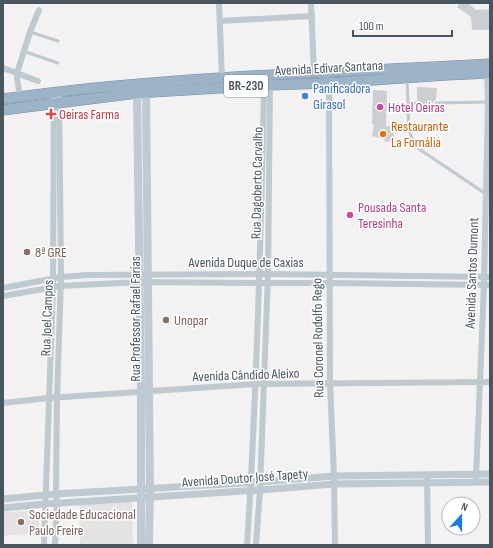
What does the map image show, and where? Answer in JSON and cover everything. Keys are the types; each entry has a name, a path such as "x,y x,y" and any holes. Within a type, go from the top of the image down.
{"highway":[{"name":"Avenida Edivar Santana","path":"3,99 141,83 314,73 374,74 488,69"},
{"name":"Avenida Edivar Santana","path":"3,110 142,93 267,85 329,83 374,74 407,78 447,75 488,69"}],"main road":[{"name":"Rua Professor Rafael Farias","path":"141,545 146,498 150,488 139,278 142,93"},
{"name":"Rua Professor Rafael Farias","path":"142,93 148,279 141,489 146,498 149,545"}],"street":[{"path":"219,3 222,78"},
{"path":"311,3 314,73"},
{"path":"20,96 17,74 19,64 39,10"},
{"path":"220,21 312,16"},
{"path":"3,68 38,81"},
{"name":"Avenida Santos Dumont","path":"476,478 480,382 487,285 486,194 488,69"},
{"name":"Rua Coronel Rodolfo Rego","path":"329,83 330,384 335,545"},
{"name":"Rua Dagoberto Carvalho","path":"256,545 260,490 268,283 267,85"},
{"name":"Rua Dagoberto Carvalho","path":"247,545 256,384 267,85"},
{"name":"Rua Joel Campos","path":"44,545 53,278 57,92"},
{"name":"Rua Joel Campos","path":"55,545 57,504 57,398 61,277 57,103"},
{"name":"Avenida Duque de Caxias","path":"148,279 260,274 487,277"},
{"name":"Avenida Duque de Caxias","path":"3,288 53,278 88,275 148,279 260,283 487,285"},
{"name":"Avenida Duque de Caxias","path":"3,296 52,287 139,278"},
{"name":"Avenida Cândido Aleixo","path":"3,403 49,398 256,384 490,382"},
{"name":"Avenida Doutor José Tapety","path":"3,508 334,484 476,478 490,474"},
{"name":"Avenida Doutor José Tapety","path":"3,499 56,494 260,482 334,476 427,479"},
{"name":"Avenida Doutor José Tapety","path":"476,478 490,482"},
{"path":"427,479 428,545"}],"lane":[{"path":"30,32 58,41"},
{"path":"23,51 58,63"},
{"path":"407,78 410,133 414,144 486,194"},
{"path":"436,103 488,102"},
{"path":"408,103 416,103"}],"shaded area":[{"path":"79,502 132,502 133,545 80,545"},
{"name":"Sociedade Educacional Paulo Freire","path":"39,511 39,533 3,536 3,512"}],"building":[{"path":"460,3 468,3 476,10 490,9 490,30 472,30 471,17 457,7"},
{"path":"417,87 437,88 436,100 433,103 436,106 436,113 416,112 416,106 419,103 417,100"},
{"name":"Hotel Oeiras","path":"373,90 387,91 386,126 390,126 394,131 394,141 385,142 384,139 372,136 374,124 372,124"}],"place":[{"name":"Panificadora Girasol","path":"305,96"},
{"name":"Hotel Oeiras","path":"380,107"},
{"name":"Oeiras Farma","path":"51,114"},
{"name":"Restaurante La Fornália","path":"383,134"},
{"name":"Pousada Santa Teresinha","path":"350,215"},
{"name":"8ª GRE","path":"27,252"},
{"name":"Unopar","path":"166,320"},
{"name":"Sociedade Educacional Paulo Freire","path":"21,522"}]}
